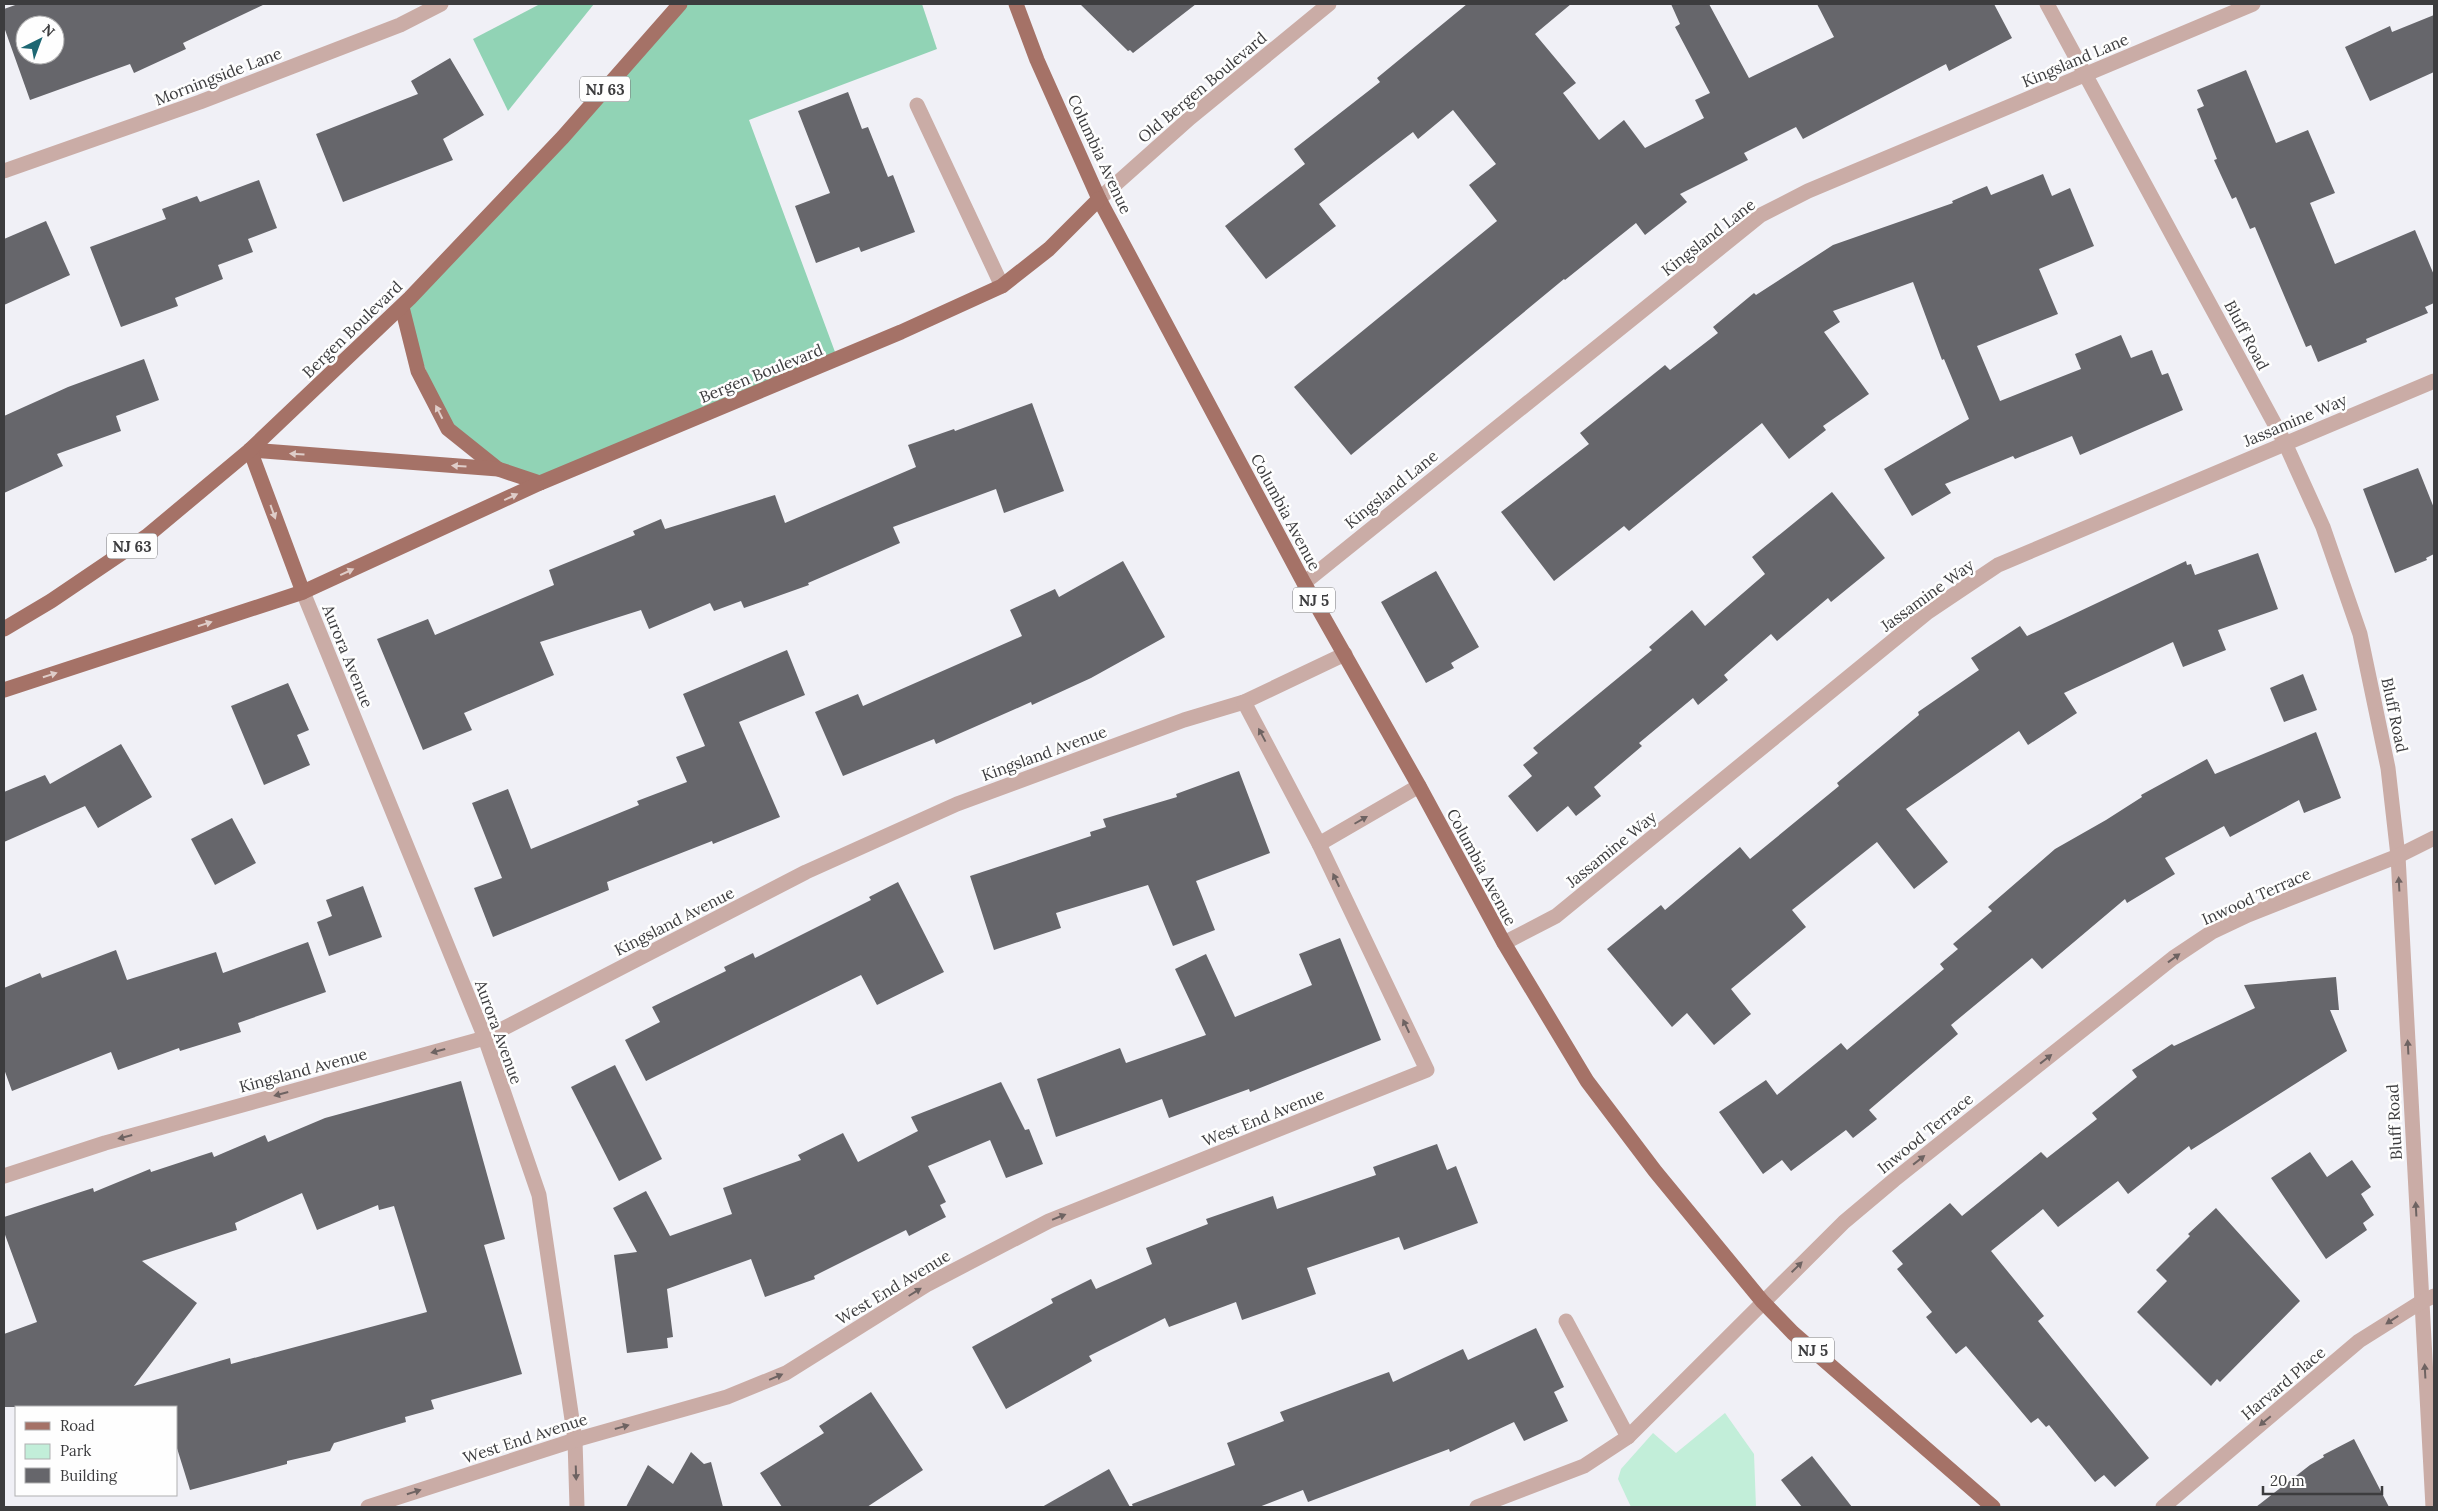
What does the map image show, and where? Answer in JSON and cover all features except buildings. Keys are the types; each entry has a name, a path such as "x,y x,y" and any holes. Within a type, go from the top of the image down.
{"main road":[{"name":"Bergen Boulevard","path":"4,629 51,601 148,536 250,450 402,307 563,137 680,4"},
{"name":"Columbia Avenue","path":"1016,4 1037,60 1100,199 1304,583 1419,786 1504,943 1587,1080 1655,1172 1762,1301"},
{"name":"Bergen Boulevard","path":"4,690 303,592 540,483 838,360 1002,286 1049,249 1100,199"},
{"path":"402,307 418,371 448,430 498,469"},
{"path":"303,592 250,450 498,469 540,483"},
{"name":"NJ 5","path":"1762,1301 1800,1339 1993,1507"}],"street":[{"name":"Morningside Lane","path":"4,171 200,102 400,25 441,4"},
{"name":"Old Bergen Boulevard","path":"1100,199 1190,118 1329,4"},
{"name":"Bluff Road","path":"2047,4 2286,443 2323,527 2360,634 2388,768 2398,856 2427,1299 2433,1507"},
{"name":"Kingsland Lane","path":"1304,583 1761,216 1808,191 2253,4"},
{"path":"917,105 1002,286"},
{"name":"Jassamine Way","path":"1504,943 1556,916 1928,612 1998,565 2434,381"},
{"name":"Aurora Avenue","path":"303,592 485,1038 539,1195 575,1440 577,1507"},
{"name":"Kingsland Avenue","path":"4,1176 115,1140 485,1038 806,872 957,804 1184,720 1244,702 1345,654"},
{"path":"1244,702 1319,844 1419,786"},
{"name":"Inwood Terrace","path":"1477,1507 1584,1466 1628,1437 1762,1301 1844,1222 2173,958 2212,932 2248,915 2398,856 2434,838"},
{"name":"West End Avenue","path":"368,1507 575,1440 727,1397 786,1373 928,1284 1049,1222 1427,1070 1319,844"},
{"name":"Harvard Place","path":"2163,1507 2359,1342 2427,1299"},
{"path":"1566,1321 1628,1437"}],"green space":[{"path":"540,4 594,4 508,111 473,39"},
{"path":"680,4 922,4 937,49 749,120 838,360 540,483 498,469 448,429 402,307"},
{"path":"1725,1413 1754,1454 1756,1507 1631,1507 1618,1479 1621,1469 1653,1433 1676,1453"}]}
